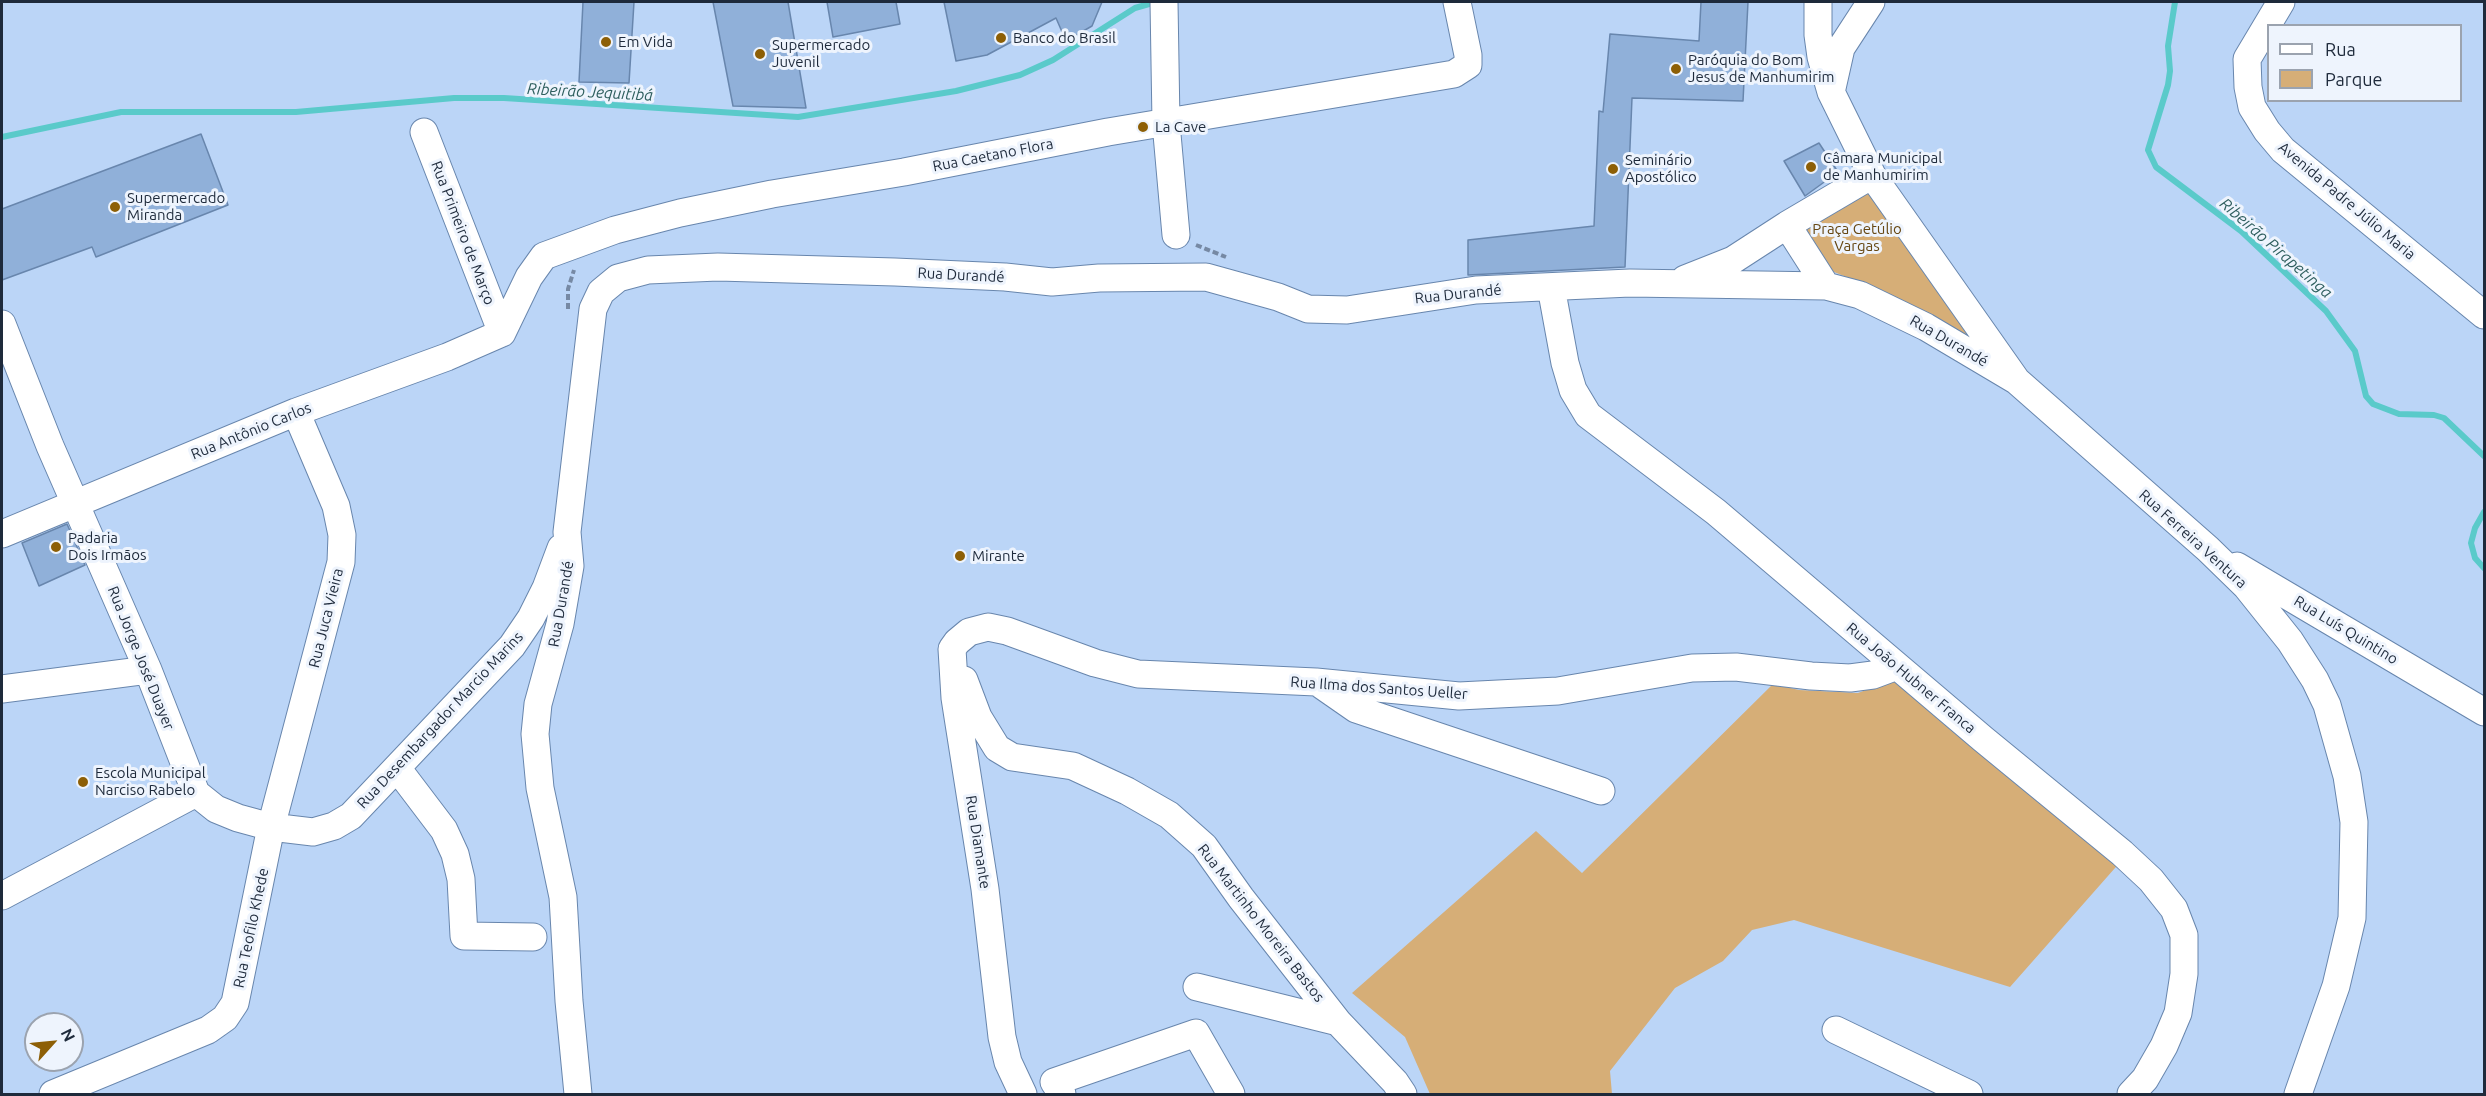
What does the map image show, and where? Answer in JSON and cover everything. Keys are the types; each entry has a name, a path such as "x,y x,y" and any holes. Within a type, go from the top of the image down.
{"street":[{"path":"1164,2 1166,123 1176,235"},
{"name":"Rua Caetano Flora","path":"502,333 530,277 544,256 584,240 680,213 772,194 1166,123 1454,74 1468,65 1457,2"},
{"name":"Rua Ferreira Ventura","path":"1818,2 1821,57 1831,92 1872,175 2017,381 2208,549 2255,597 2290,641 2315,680 2326,705 2347,776 2354,822 2352,918 2336,986 2298,1095"},
{"path":"1831,92 1841,48 1871,2"},
{"name":"Avenida Padre Júlio Maria","path":"2268,24 2281,2"},
{"name":"Avenida Padre Júlio Maria","path":"2267,25 2247,59 2248,87 2252,107 2267,131 2283,150 2484,315"},
{"name":"Rua Primeiro de Março","path":"424,132 502,333"},
{"path":"1677,283 1733,260 1872,175"},
{"path":"1787,225 1826,286"},
{"name":"Rua Durandé","path":"578,1095 562,897 540,788 535,735 538,704 560,624 568,578 570,546 567,532 593,309 601,292 618,278 648,270 718,267 1005,277 1052,282 1098,278 1206,277 1278,297 1308,309 1337,309 1476,290 1630,283 1826,286 1860,295 1905,316 2017,381"},
{"name":"Rua João Hubner Franca","path":"1551,287 1565,363 1573,390 1588,415 1716,512 1896,666 2122,853 2151,880 2174,909 2184,935 2184,974 2178,1013 2164,1046 2145,1079 2131,1095"},
{"name":"Rua Jorge José Duayer","path":"2,324 196,793"},
{"name":"Rua Antônio Carlos","path":"2,534 296,412 436,361 502,333"},
{"name":"Rua Juca Vieira","path":"271,827 341,562 342,535 336,506 296,412"},
{"name":"Rua Desembargador Marcio Marins","path":"196,793 216,809 271,827 313,832 334,826 351,816 512,646 531,618 546,588 567,532"},
{"name":"Rua Luís Quintino","path":"2208,549 2482,711"},
{"name":"Rua Ilma dos Santos Ueller","path":"952,650 957,642 969,632 988,627 1007,631 1095,663 1138,674 1317,682 1459,696 1558,691 1692,668 1736,667 1850,678 1873,675 1896,666"},
{"name":"Rua Martinho Moreira Bastos","path":"952,650 978,717 997,748 1012,757 1073,766 1127,791 1169,815 1204,846 1241,898 1338,1022 1395,1082 1403,1095"},
{"name":"Rua Diamante","path":"952,650 955,698 985,890 1002,1037 1008,1062 1023,1095"},
{"path":"2,689 147,670"},
{"path":"1317,682 1356,709 1601,790"},
{"path":"397,768 444,830 455,854 461,879 464,936 533,937"},
{"path":"2,896 196,793"},
{"name":"Rua Teofilo Khede","path":"53,1095 208,1030 225,1018 235,1003 240,985 271,827"},
{"path":"1197,987 1338,1022"},
{"path":"1836,1030 1969,1095"},
{"path":"1058,1088 1196,1033 1232,1095"}],"green space":[{"name":"Praça Getúlio Vargas","path":"1865,183 1995,360 1882,291 1834,272 1796,231"},
{"path":"1895,679 2130,851 2010,987 1794,920 1752,930 1723,961 1675,988 1610,1071 1612,1094 1430,1094 1405,1037 1352,993 1536,831 1582,873 1773,684 1799,690 1858,693"}],"building":[{"name":"Em Vida","path":"583,2 634,2 629,83 579,82"},
{"name":"Supermercado Juvenil","path":"713,2 788,2 806,108 733,106"},
{"path":"827,2 896,2 900,24 833,37"},
{"path":"944,2 1102,2 1092,26 1066,41 1056,18 987,55 956,61"},
{"path":"1701,2 1748,2 1743,101 1632,98 1625,267 1468,275 1468,240 1594,226 1599,111 1603,112 1610,34 1699,41"},
{"name":"Supermercado Miranda","path":"201,134 228,205 96,257 92,247 2,280 2,209"},
{"name":"Câmara Municipal de Manhumirim","path":"1819,143 1838,172 1805,196 1784,161"},
{"name":"Padaria Dois Irmãos","path":"67,524 85,565 39,586 22,543"}],"waterway":[{"name":"Ribeirão Jequitibá","path":"2,137 121,112 296,112 454,98 504,98 798,117 956,91 1020,75 1053,60 1135,8 1156,2"},
{"name":"Ribeirão Pirapetinga","path":"2175,2 2168,46 2170,71 2168,85 2148,150 2156,167 2241,231 2326,311 2355,351 2366,396 2373,404 2399,414 2434,415 2444,418 2484,456"},
{"name":"Ribeirão Pirapetinga","path":"2484,512 2475,528 2471,543 2475,558 2484,568"}],"place":[{"name":"Banco do Brasil","path":"1001,38"},
{"name":"Em Vida","path":"606,42"},
{"name":"Supermercado Juvenil","path":"760,54"},
{"name":"Paróquia do Bom Jesus de Manhumirim","path":"1676,69"},
{"name":"La Cave","path":"1143,127"},
{"name":"Câmara Municipal de Manhumirim","path":"1811,167"},
{"name":"Seminário Apostólico","path":"1613,169"},
{"name":"Supermercado Miranda","path":"115,207"},
{"name":"Padaria Dois Irmãos","path":"56,547"},
{"name":"Mirante","path":"960,556"},
{"name":"Escola Municipal Narciso Rabelo","path":"83,782"}]}
